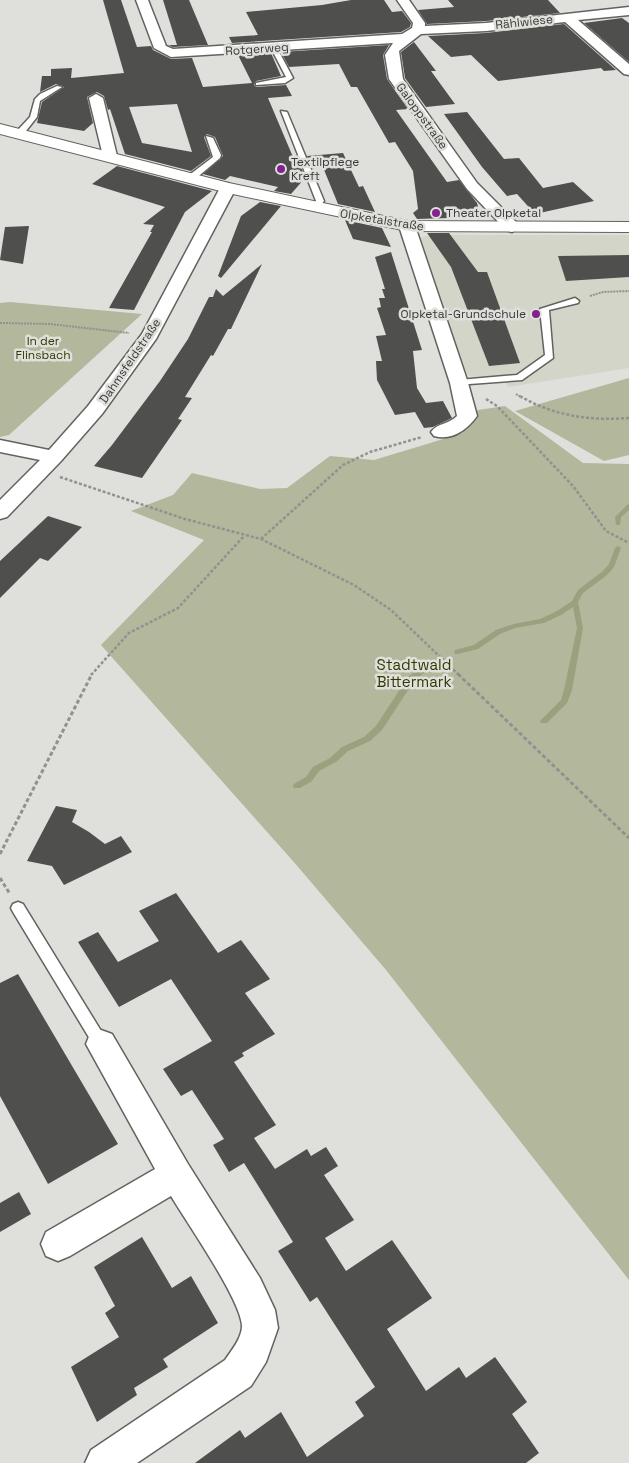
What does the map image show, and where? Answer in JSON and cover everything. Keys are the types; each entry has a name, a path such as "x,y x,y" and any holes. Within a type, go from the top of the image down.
{"street":[{"name":"Rotgerweg","path":"142,0 163,50 186,53 405,38"},
{"path":"403,0 419,23 418,30"},
{"name":"Rählwiese","path":"418,30 486,26 629,11"},
{"path":"568,18 629,71"},
{"name":"Galoppstraße","path":"418,30 397,45 392,54 396,79 472,186 512,227"},
{"path":"96,98 110,156"},
{"name":"Olpketalstraße","path":"0,129 228,188 407,226 629,227"},
{"name":"Dahmsfeldstraße","path":"0,512 40,472 96,410 150,335 228,188"},
{"path":"407,226 459,384 467,416 459,426 441,432"},
{"path":"0,446 54,457"},
{"path":"101,1044 176,1175 248,1290 257,1310 260,1328 253,1349 238,1372 104,1463"},
{"path":"58,1244 176,1175"}],"lane":[{"path":"258,84 285,82 290,78 274,48"},
{"path":"19,134 33,117 37,100 42,95 59,87"},
{"name":"Olpketalstraße","path":"283,112 320,201 315,207"},
{"path":"191,178 216,158 217,155 209,138"},
{"path":"459,384 519,378 550,356 544,309 575,300"},
{"path":"18,908 101,1044"}],"path":[{"path":"587,297 603,292 629,291"},
{"path":"0,323 50,324 150,335"},
{"path":"500,381 523,399 554,412 587,418 629,418"},
{"path":"459,384 497,406 573,486 606,531 629,543"},
{"path":"261,539 301,500 343,465 370,452 441,432"},
{"path":"40,472 244,536 261,539 354,585 391,610 629,838"},
{"path":"0,854 94,670 129,633 178,608 244,536"}],"shaded area":[{"name":"Olpketal-Grundschule","path":"432,235 629,235 629,368 508,387 503,377 482,378 469,376 462,367 419,242 422,237"}],"green space":[{"name":"In der Flinsbach","path":"10,302 142,314 9,435 0,437 0,303"},
{"path":"629,378 629,455 604,461 515,411"},
{"name":"Stadtwald Bittermark","path":"505,406 583,463 629,464 629,1280 386,970 293,861 101,645 204,540 131,511 173,495 192,473 260,489 287,488 330,456 374,460 462,433 478,410"}],"building":[{"path":"103,0 121,0 137,47 151,46 153,50 171,59 192,58 203,87 252,83 238,55 271,53 281,76 256,81 254,85 256,87 286,85 292,96 268,98 293,157 297,157 305,178 291,194 274,191 278,187 230,176 225,180 203,174 223,156 215,137 207,134 204,137 211,156 191,171 125,154 110,109 108,110 104,96 97,92 87,97 93,123 84,131 37,123 42,102 64,87 56,84 40,92 42,76 51,76 51,69 72,68 71,78 124,73","holes":["177,104 192,152 142,143 129,107"]},
{"path":"163,0 189,0 208,45 173,47 169,45 177,45"},
{"path":"351,0 384,0 392,12 402,11 411,23 410,27 401,32 232,43 229,37 258,35 246,12 322,5"},
{"path":"448,0 548,0 560,13 486,21 427,24 418,10 454,7"},
{"path":"622,18 629,23 629,62 584,23"},
{"path":"564,24 616,70 604,71 601,68 498,81 471,55 451,57 428,36 486,33"},
{"path":"414,42 436,71 431,71 455,104 426,107 405,78 401,52"},
{"path":"389,45 383,55 387,79 408,109 396,110 447,182 459,180 477,203 481,217 417,219 413,213 418,209 413,171 395,142 389,143 357,87 351,87 339,64 289,67 281,52"},
{"path":"467,112 504,159 519,158 543,188 573,182 594,201 535,214 517,194 507,196 482,167 444,114"},
{"path":"343,153 359,187 363,186 375,212 338,204 320,160 313,169 307,156"},
{"path":"117,166 212,191 185,212 134,310 109,308 152,232 150,232 154,225 143,224 165,207 92,184"},
{"path":"260,202 281,206 221,278 218,276 241,216"},
{"path":"345,220 382,228 391,247 353,239"},
{"path":"29,226 23,264 0,260 5,227"},
{"path":"427,233 449,233 478,272 487,272 520,363 489,366 451,267"},
{"path":"391,252 422,350 413,351 417,388 426,403 443,401 452,418 433,427 424,428 415,412 395,415 377,380 376,361 382,361 376,336 386,335 377,308 381,307 379,298 385,298 382,289 385,289 375,257"},
{"path":"629,255 629,277 566,281 558,256"},
{"path":"262,264 231,329 228,329 213,356 211,355 185,397 192,398 178,419 182,420 142,478 94,466 160,381 188,339 209,297 213,297 216,289 223,296"},
{"path":"48,516 82,527 48,561 40,558 0,598 0,561"},
{"path":"56,806 77,810 72,822 105,844 121,836 132,852 64,885 52,866 27,861"},
{"path":"176,893 218,953 241,940 270,979 245,993 275,1034 242,1053 244,1056 234,1062 276,1125 254,1138 275,1169 307,1149 311,1156 326,1147 338,1166 324,1175 354,1220 325,1238 346,1271 392,1240 432,1298 387,1329 426,1391 459,1367 466,1378 495,1357 527,1402 512,1414 539,1453 526,1463 195,1463 240,1430 245,1438 281,1412 307,1457 364,1416 355,1402 375,1387 317,1297 310,1302 278,1251 293,1242 244,1163 229,1172 213,1145 224,1139 192,1090 181,1096 163,1069 212,1041 171,979 119,1007 78,942 98,932 118,962 159,941 139,911"},
{"path":"18,974 118,1144 48,1184 0,1096 0,983"},
{"path":"19,1192 31,1214 0,1232 0,1203"},
{"path":"142,1237 172,1288 191,1276 218,1323 163,1359 168,1367 134,1388 137,1395 97,1422 71,1367 119,1337 105,1313 115,1306 94,1267"}],"waterway":[{"path":"618,524 618,517 629,506"},
{"path":"575,602 580,592 605,573 612,565 618,548"},
{"path":"458,652 476,647 498,632 514,626 542,621 559,613 575,602"},
{"path":"544,721 564,701 568,690 580,628 575,602"},
{"path":"297,786 309,779 316,769 333,760 345,749 367,739 379,728 411,679 427,667"}],"place":[{"name":"Textilpflege Kreft","path":"281,169"},
{"name":"Theater Olpketal","path":"436,213"},
{"name":"Olpketal-Grundschule","path":"536,314"}]}
